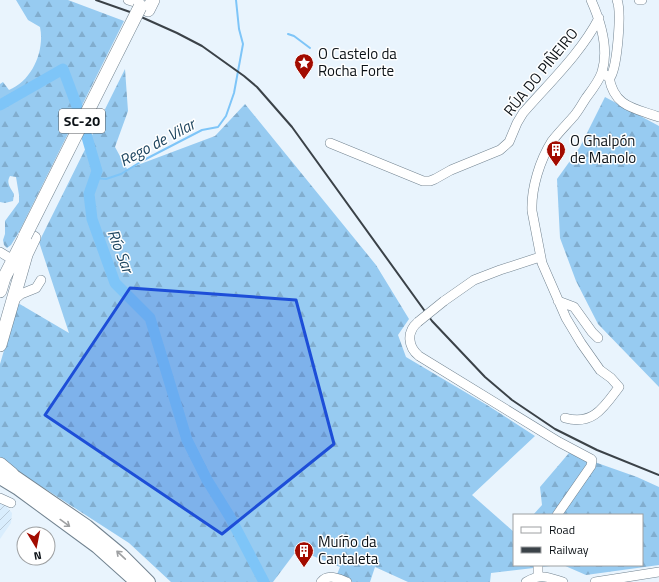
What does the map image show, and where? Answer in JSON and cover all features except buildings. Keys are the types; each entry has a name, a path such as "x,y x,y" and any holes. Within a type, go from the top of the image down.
{"highway":[{"name":"SC-20","path":"0,291 2,280 13,260 30,237 142,3"},
{"name":"SC-20","path":"0,316 26,255 30,237"},
{"path":"0,345 26,255"},
{"path":"0,466 6,476"}],"main road":[{"path":"6,476 18,489 97,547 136,582"},
{"path":"6,476 101,537 122,555 149,582"},
{"path":"3,488 33,500"}],"street":[{"path":"591,0 599,18 606,75 612,90 619,100 632,107 659,117"},
{"path":"565,418 577,420 596,414 603,408 619,387 611,378 600,370 566,318 558,301 540,257 532,211 532,193 552,142 576,114 596,84 606,75 612,74 617,42 619,12 617,0"},
{"name":"RÚA DO PIÑEIRO","path":"330,143 423,181 435,179 451,170 500,150 508,142 516,123 523,113 574,55 592,31 599,18"},
{"path":"0,252 13,260"},
{"path":"540,257 474,280 418,322 412,329 409,339 412,349 419,356 559,442 591,458 591,466 558,514"},
{"path":"14,300 21,294 36,288 41,280"},
{"path":"558,301 574,307 598,338"},
{"path":"0,498 11,503"},
{"path":"538,566 538,576"},
{"path":"595,582 659,572"},
{"path":"526,582 538,576 563,582"},
{"path":"322,581 325,578 332,577 347,582"}],"highlighted area":[{"path":"130,288 296,300 334,444 222,534 45,415"}],"shaded area":[{"path":"0,502 12,513 11,523 0,539"}],"green space":[{"path":"16,0 68,0 124,21 19,232 11,245 7,248 4,245 3,240 5,234 5,221 19,202 19,195 16,177 10,176 8,183 14,194 13,201 5,203 0,202 0,84 3,82 9,90 24,80 35,64 41,36 40,27 28,20"},
{"path":"125,69 128,111 115,147 127,169 215,136 245,104 376,265 409,319 398,335 406,357 487,405 535,436 472,495 513,531 513,566 550,566 491,573 490,582 408,582 375,567 370,582 334,582 340,567 313,556 294,554 273,582 171,582 129,543 0,459 0,364 18,303 69,333 39,242"},
{"path":"605,97 659,126 659,387 598,324 576,281 560,238 557,179 580,147"},
{"path":"569,453 637,477 659,487 659,565 586,575 565,566 643,566 643,514 534,514 542,505 540,487"}],"waterway":[{"name":"Rego de Vilar","path":"95,178 106,179 121,174 142,161 202,130 218,127 226,116 234,93 243,44 239,29 236,0"},
{"path":"288,34 294,36 310,48"},
{"name":"Río Sar","path":"0,105 63,69 81,117 97,171 89,194 92,219 115,283 150,318 187,440 207,480 230,517 264,582"}],"railway":[{"path":"96,0 130,12 202,46 257,87 292,127 432,321 485,377 512,400 555,429 597,450 659,475"}],"place":[{"name":"O Castelo da Rocha Forte","path":"304,80"},
{"name":"O Ghalpón de Manolo","path":"556,167"},
{"name":"Muíño da Cantaleta","path":"304,568"}]}
